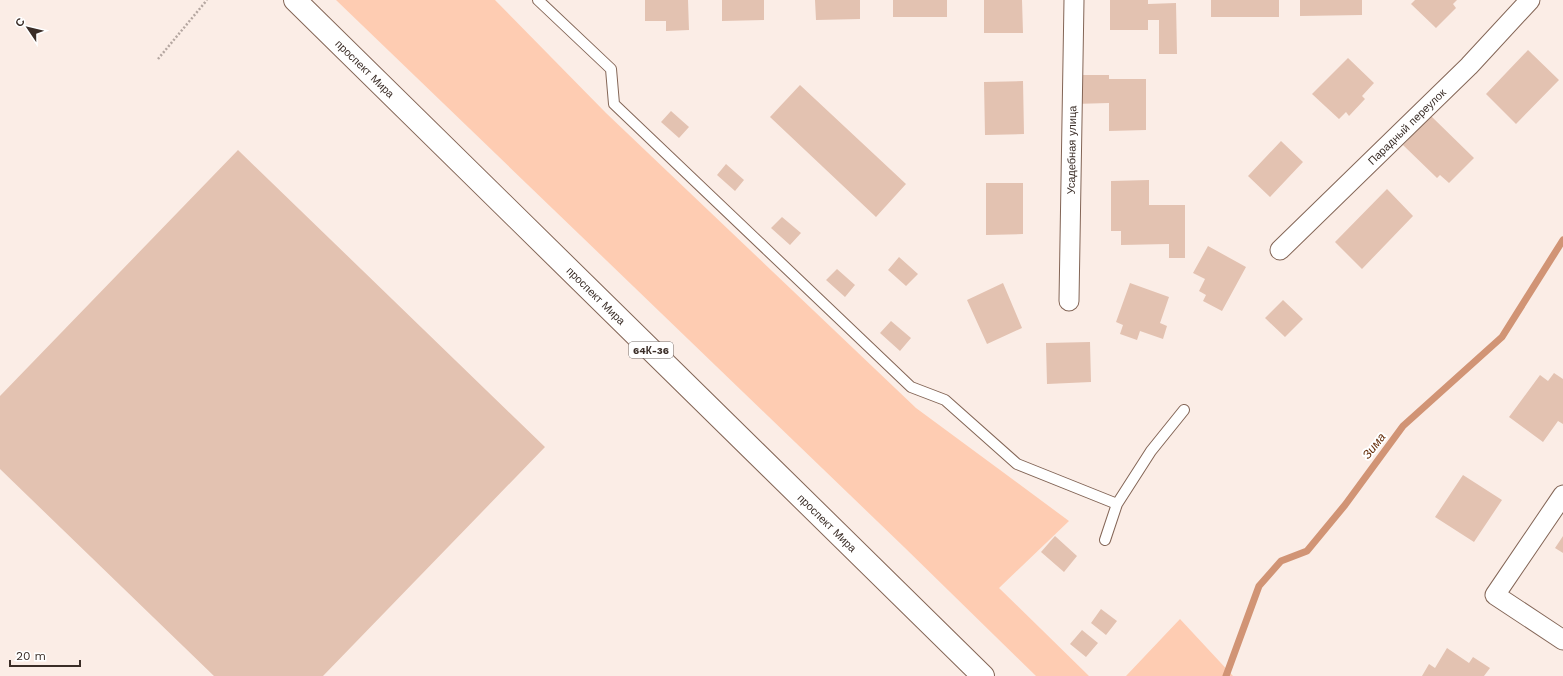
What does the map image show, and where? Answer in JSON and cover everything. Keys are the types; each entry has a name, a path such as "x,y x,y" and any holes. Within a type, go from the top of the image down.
{"main road":[{"name":"проспект Мира","path":"295,0 983,676"}],"street":[{"name":"Усадебная улица","path":"1069,300 1074,0"},
{"name":"Парадный переулок","path":"1280,250 1469,66 1530,0"},
{"path":"1563,495 1495,595 1563,640"}],"lane":[{"path":"538,0 611,69 614,104 911,386 945,400 1017,464 1117,504"},
{"path":"1105,540 1117,504 1151,450 1184,410"}],"path":[{"path":"158,59 207,0"}],"shaded area":[{"path":"336,0 495,0 606,113 916,408 1069,521 999,588 1089,676 1036,676"},
{"path":"1180,619 1233,676 1126,676"}],"building":[{"path":"645,0 688,0 689,30 666,31 666,21 645,21"},
{"path":"722,0 764,0 764,20 722,21"},
{"path":"815,0 860,0 860,19 816,20"},
{"path":"893,0 947,0 947,17 893,17"},
{"path":"984,0 1022,0 1023,33 984,33"},
{"path":"1110,0 1148,0 1148,4 1176,3 1177,54 1159,54 1159,20 1148,20 1148,30 1110,30"},
{"path":"1211,0 1279,0 1279,17 1211,17"},
{"path":"1300,0 1362,0 1362,15 1300,16"},
{"path":"1415,0 1457,0 1453,4 1456,8 1436,28 1411,4"},
{"path":"1528,50 1559,80 1516,124 1486,94"},
{"path":"1348,58 1374,83 1362,96 1365,99 1349,116 1346,112 1339,119 1312,94"},
{"path":"1074,75 1109,75 1109,79 1146,79 1146,130 1109,131 1109,103 1074,104"},
{"path":"1023,81 1024,134 985,135 984,82"},
{"path":"800,85 906,184 876,217 770,117"},
{"path":"671,111 689,127 679,138 661,122"},
{"path":"1431,116 1474,158 1449,183 1440,175 1437,178 1403,145"},
{"path":"1281,141 1303,162 1270,197 1248,176"},
{"path":"238,150 545,447 323,676 214,676 0,469 0,396"},
{"path":"726,164 744,180 735,191 717,175"},
{"path":"1149,180 1149,205 1185,205 1185,258 1169,258 1169,244 1121,245 1121,231 1111,231 1111,181"},
{"path":"986,183 1023,183 1023,234 986,235"},
{"path":"1387,189 1413,216 1362,269 1335,242"},
{"path":"782,217 801,233 790,245 771,228"},
{"path":"1208,246 1246,267 1222,311 1203,301 1206,295 1199,291 1205,279 1193,273"},
{"path":"899,257 918,274 906,286 888,270"},
{"path":"837,269 855,285 845,297 826,280"},
{"path":"1003,283 1022,328 987,344 967,300"},
{"path":"1130,283 1169,297 1160,323 1167,326 1163,339 1140,331 1137,340 1120,334 1123,325 1116,322"},
{"path":"1283,300 1303,319 1285,337 1265,318"},
{"path":"891,321 911,338 900,351 880,333"},
{"path":"1090,342 1091,382 1047,384 1046,343"},
{"path":"1554,373 1563,379 1563,424 1558,421 1543,442 1509,417 1540,375 1548,381"},
{"path":"1463,475 1502,500 1474,542 1435,517"},
{"path":"1055,536 1077,556 1064,572 1041,552"},
{"path":"1563,536 1563,553 1555,548"},
{"path":"1101,609 1117,621 1106,635 1091,623"},
{"path":"1082,630 1098,643 1086,657 1070,644"},
{"path":"1447,648 1469,663 1473,657 1490,668 1484,676 1422,676 1429,664 1435,668"}],"waterway":[{"name":"Зима","path":"1226,676 1259,586 1281,561 1307,551 1345,505 1403,426 1502,337 1563,240"}]}
